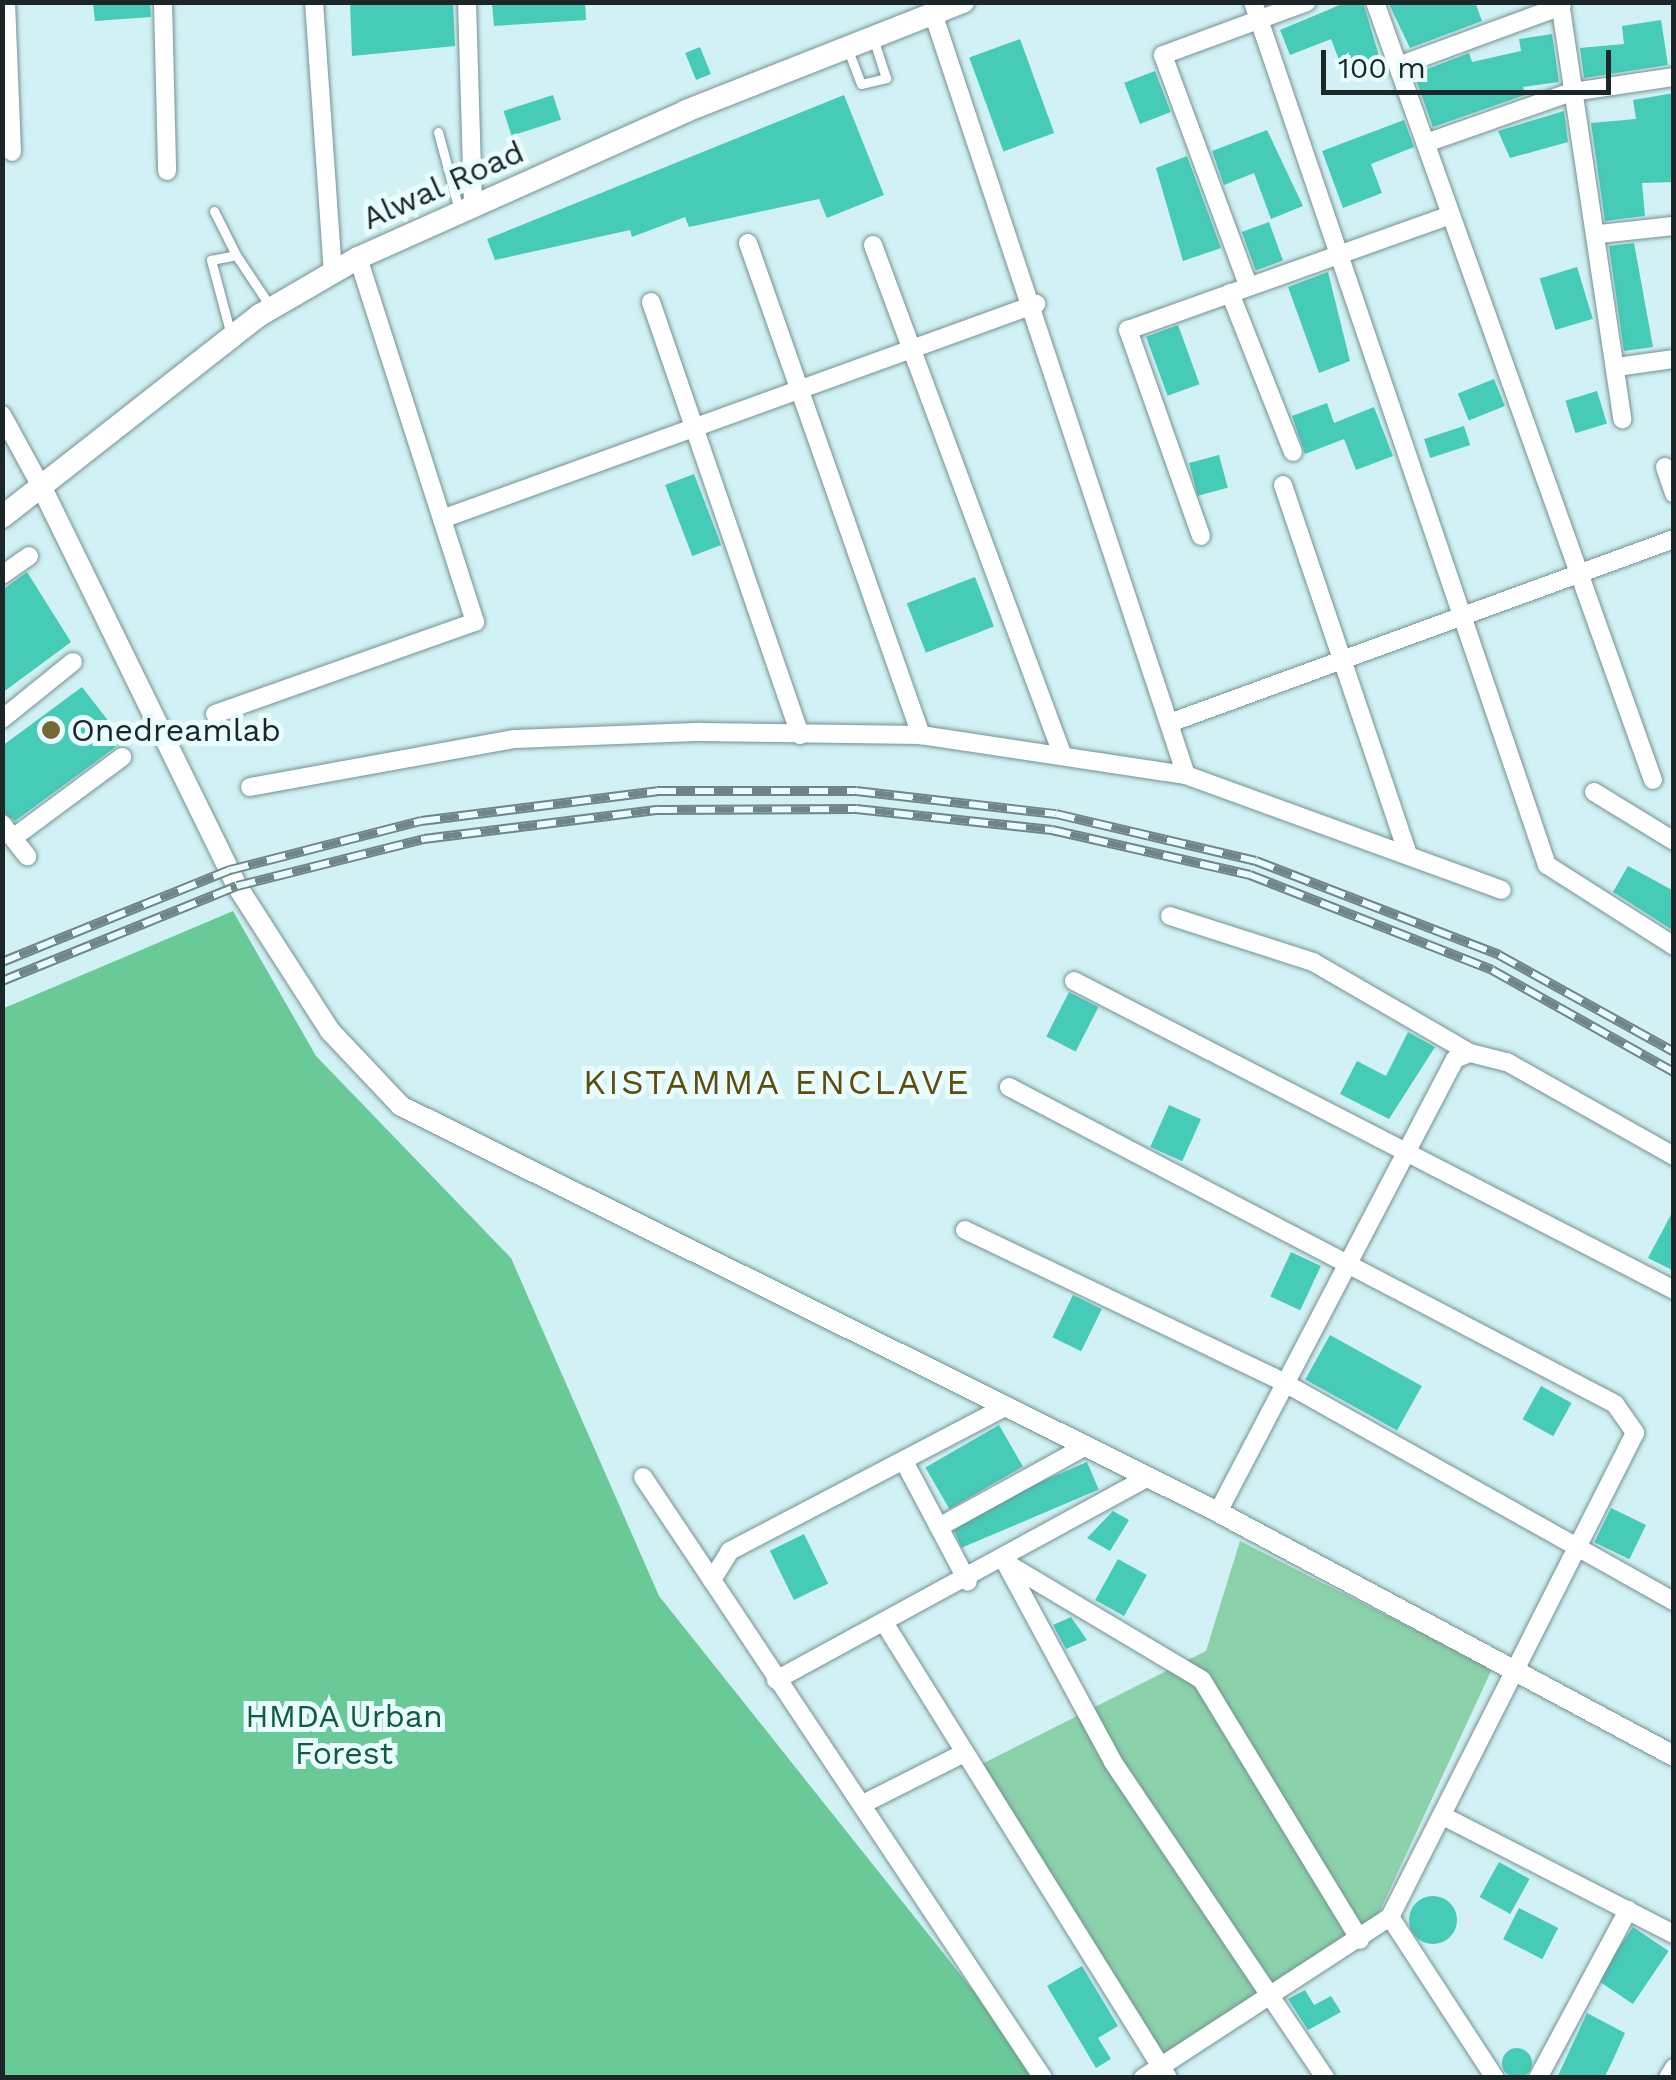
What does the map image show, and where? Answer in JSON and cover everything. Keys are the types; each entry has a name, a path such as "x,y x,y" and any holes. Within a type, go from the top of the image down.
{"main road":[{"name":"Alwal Road","path":"2,517 271,308 358,258 466,207 962,2"}],"street":[{"path":"6,2 12,152"},
{"path":"163,2 168,171"},
{"path":"314,2 333,272"},
{"path":"466,207 468,2"},
{"path":"1254,2 1346,252 1470,616 1547,865 1674,946"},
{"path":"1248,285 1163,56 1308,2"},
{"path":"1375,2 1401,65 1450,216 1586,574 1653,780"},
{"path":"1401,65 1561,4 1572,92 1600,234 1622,419"},
{"path":"933,13 1036,304 1175,721 1186,775"},
{"path":"1426,143 1572,92 1674,77"},
{"path":"1201,536 1128,330 1450,216"},
{"path":"1600,234 1674,226"},
{"path":"748,243 803,388 921,735"},
{"path":"873,246 1060,750"},
{"path":"215,714 476,622 358,258"},
{"path":"1230,293 1293,452"},
{"path":"650,302 800,735"},
{"path":"442,519 1036,304"},
{"path":"1618,367 1674,358"},
{"path":"2,414 238,886 368,1078 401,1106 1218,1512 1674,1756"},
{"path":"1665,467 1674,493"},
{"path":"1283,485 1407,852"},
{"path":"1175,721 1586,574 1674,538"},
{"path":"2,575 29,556"},
{"path":"2,720 73,662"},
{"path":"250,787 514,739 921,735 1060,750 1186,775 1407,852 1502,890"},
{"path":"27,856 8,831 122,758"},
{"path":"1594,792 1674,841"},
{"path":"1170,916 1313,962 1470,1052 1592,1106 1674,1156"},
{"path":"1074,982 1674,1290"},
{"path":"1218,1512 1440,1077 1470,1052"},
{"path":"1009,1086 1623,1410 1632,1446 1390,1918 1165,2072 1143,2078"},
{"path":"965,1230 1282,1382 1674,1601"},
{"path":"712,1580 730,1551 906,1466 1007,1406"},
{"path":"939,1527 1084,1447"},
{"path":"906,1466 968,1582"},
{"path":"643,1477 776,1680 865,1803 1043,2078"},
{"path":"776,1680 1005,1562 1145,1479"},
{"path":"1005,1562 1202,1680 1360,1940"},
{"path":"1005,1562 1113,1762 1277,1996 1325,2078"},
{"path":"885,1624 962,1754 1165,2072"},
{"path":"865,1803 962,1754"},
{"path":"1443,1816 1674,1934"},
{"path":"1538,2078 1628,1910"},
{"path":"1390,1918 1495,2078"},
{"path":"1668,2078 1674,2068"}],"lane":[{"path":"847,48 861,84 886,78 873,37"},
{"path":"438,132 466,207"},
{"path":"214,211 236,255 271,308"},
{"path":"232,338 208,275 211,260 236,255"}],"green space":[{"name":"HMDA Urban Forest","path":"233,911 316,1056 511,1258 659,1596 1042,2077 3,2077 2,1009"},
{"path":"1240,1541 1492,1669 1372,1928 1159,2059 976,1767 1206,1651"}],"building":[{"path":"93,2 150,2 151,17 95,21"},
{"path":"350,2 453,2 455,46 352,56"},
{"path":"492,2 585,2 586,20 494,26"},
{"path":"1347,2 1363,2 1379,56 1343,70 1331,39 1290,55 1280,30"},
{"path":"1388,2 1475,2 1482,21 1410,48"},
{"path":"1661,20 1668,65 1584,78 1580,48 1624,44 1622,26"},
{"path":"1552,34 1559,82 1523,87 1525,95 1433,127 1414,74 1469,53 1472,62 1521,51 1519,39"},
{"path":"1020,39 1054,133 1003,151 969,57"},
{"path":"700,47 711,74 696,80 685,53"},
{"path":"1155,71 1171,112 1140,124 1124,83"},
{"path":"1674,93 1674,182 1642,183 1645,216 1605,221 1591,123 1636,119 1633,100"},
{"path":"553,95 561,120 512,136 504,111"},
{"path":"844,95 884,195 827,218 819,199 689,227 685,217 632,237 630,230 495,260 487,239"},
{"path":"1564,111 1568,142 1510,158 1498,131"},
{"path":"1404,120 1414,147 1371,164 1382,193 1343,208 1322,151"},
{"path":"1267,130 1303,206 1271,219 1254,173 1224,185 1212,151"},
{"path":"1187,156 1221,248 1183,261 1156,168"},
{"path":"1269,222 1283,261 1256,270 1242,232"},
{"path":"1634,243 1653,347 1624,351 1609,246"},
{"path":"1577,267 1593,319 1555,330 1540,278"},
{"path":"1328,272 1350,361 1319,373 1288,287"},
{"path":"1178,325 1200,384 1168,396 1146,337"},
{"path":"1494,379 1505,406 1469,420 1458,394"},
{"path":"1597,391 1607,424 1575,433 1565,401"},
{"path":"1327,403 1334,423 1374,407 1393,456 1356,470 1344,439 1305,454 1292,416"},
{"path":"1464,426 1470,445 1430,458 1424,439"},
{"path":"1219,455 1228,488 1198,496 1189,463"},
{"path":"694,474 721,545 692,556 665,485"},
{"path":"27,572 71,642 2,693 2,590"},
{"path":"975,577 994,626 926,653 907,603"},
{"path":"82,687 124,741 15,821 2,812 2,746"},
{"path":"1628,866 1674,891 1674,931 1613,892"},
{"path":"1069,992 1098,1007 1076,1052 1046,1037"},
{"path":"1408,1032 1435,1047 1389,1119 1340,1094 1357,1061 1386,1076"},
{"path":"1169,1105 1201,1119 1182,1161 1150,1147"},
{"path":"1674,1209 1674,1271 1648,1258"},
{"path":"1291,1252 1321,1266 1300,1310 1270,1296"},
{"path":"1073,1295 1102,1309 1081,1351 1052,1337"},
{"path":"1330,1335 1422,1386 1397,1431 1305,1380"},
{"path":"1541,1386 1572,1403 1553,1436 1523,1419"},
{"path":"999,1425 1023,1467 949,1509 925,1468"},
{"path":"1087,1462 1099,1490 962,1548 950,1520"},
{"path":"1611,1508 1646,1525 1629,1559 1594,1542"},
{"path":"1113,1511 1129,1520 1110,1551 1087,1538"},
{"path":"804,1534 828,1583 794,1600 770,1551"},
{"path":"1118,1559 1147,1575 1124,1616 1095,1600"},
{"path":"1071,1617 1087,1640 1066,1649 1053,1625"},
{"path":"1499,1862 1530,1879 1510,1914 1480,1897"},
{"path":"1433,1896 1450,1903 1457,1920 1450,1937 1433,1944 1416,1937 1409,1920 1416,1903"},
{"path":"1519,1908 1558,1928 1542,1959 1503,1939"},
{"path":"1633,1927 1669,1951 1633,2004 1597,1980"},
{"path":"1082,1966 1118,2026 1098,2038 1111,2059 1096,2068 1047,1986"},
{"path":"1305,1990 1314,2005 1331,1996 1341,2012 1308,2030 1288,1999"},
{"path":"1587,2013 1625,2033 1612,2062 1604,2078 1557,2078"},
{"path":"1517,2048 1527,2053 1532,2063 1527,2073 1517,2078 1507,2073 1502,2063 1507,2053"}],"railway":[{"path":"2,962 230,870 421,821 657,791 856,791 1056,814 1256,861 1499,955 1674,1052"},
{"path":"2,981 237,886 424,839 658,810 856,809 1052,830 1250,875 1492,970 1674,1072"}],"place":[{"name":"Onedreamlab","path":"51,730"}],"district":[{"name":"KISTAMMA ENCLAVE","path":"777,1082"}]}
